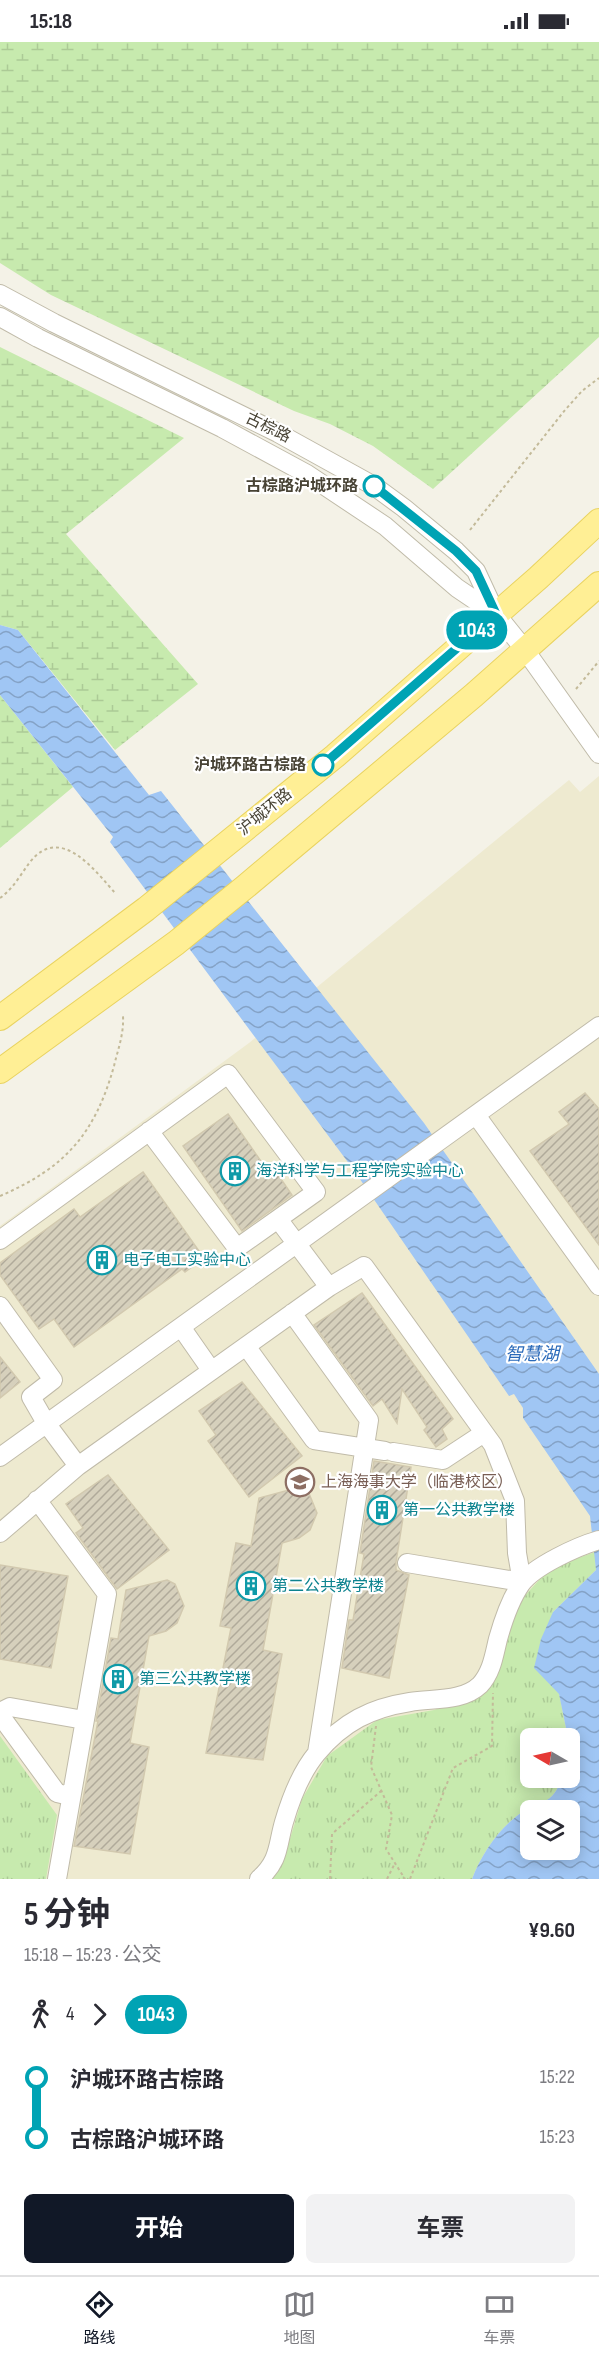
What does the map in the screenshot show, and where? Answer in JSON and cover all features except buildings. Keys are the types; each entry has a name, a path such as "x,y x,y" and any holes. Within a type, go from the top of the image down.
{"main road":[{"name":"沪城环路","path":"0,1018 146,909 335,756 599,521"},
{"path":"0,1071 176,943 245,887 525,650 599,584"}],"street":[{"name":"古棕路","path":"0,294 278,433 374,486 447,543 476,571 496,614 525,650 599,754"},
{"name":"古棕路","path":"0,317 222,428 307,474 385,526 457,588 496,614"},
{"path":"0,1457 599,1026"},
{"path":"0,1240 149,1131 228,1074 316,1192 237,1248 149,1131"},
{"path":"476,1115 599,1286"},
{"path":"278,1219 329,1287"},
{"path":"3,1524 37,1500 78,1466 211,1370 329,1287 364,1266 493,1446 516,1501 517,1553 522,1582"},
{"path":"0,1306 52,1380 31,1397 46,1423 78,1466"},
{"path":"292,1313 369,1419 317,1753"},
{"path":"181,1328 211,1370"},
{"path":"246,1346 314,1440 443,1460 484,1433"},
{"path":"37,1500 107,1594 57,1879"},
{"path":"259,1879 267,1872 279,1848 283,1824 291,1800 317,1753 356,1717 378,1709 410,1702 459,1697 480,1685 495,1660 498,1639 522,1582 551,1560 592,1542"},
{"path":"407,1563 522,1582"},
{"path":"70,1796 57,1793 0,1713 9,1707 84,1720"}],"path":[{"path":"470,530 565,410 582,391 599,378"},
{"path":"576,689 599,661"},
{"path":"0,898 32,859 45,851 56,848 67,849 84,858 116,894"},
{"path":"0,1196 40,1175 71,1152 93,1124 106,1093 123,1031 123,1016"},
{"path":"410,1879 453,1768 492,1746 494,1677 489,1669"},
{"path":"378,1709 371,1767 392,1815 386,1849 405,1879"},
{"path":"330,1879 332,1834 381,1791"},
{"path":"387,1879 395,1863"}],"shaded area":[{"name":"上海海事大学（临港校区）","path":"599,776 599,1879 0,1879 0,1226 249,1043 569,780 580,792"}],"green space":[{"path":"0,42 599,42 599,337 433,489 373,446 330,424 294,411 51,295 0,263"},
{"path":"0,347 184,438 66,534 198,684 115,750 18,630 0,625"},
{"path":"0,695 73,787 0,848"},
{"path":"595,1552 596,1570 553,1612 559,1693 566,1728 520,1728 520,1788 557,1788 550,1798 520,1800 520,1814 503,1828 485,1852 472,1879 268,1879 283,1862 302,1799 327,1756 377,1720 434,1710 471,1695 519,1602 550,1568"},
{"path":"0,1736 57,1815 46,1879 0,1879"}],"water":[{"name":"智慧湖","path":"0,625 18,630 149,795 161,791 424,1123 599,1374 599,1879 472,1879 485,1852 503,1828 520,1814 520,1860 580,1860 580,1800 547,1800 557,1788 580,1788 580,1728 566,1728 559,1694 534,1668 541,1639 553,1612 596,1570 590,1516 523,1418 523,1408 514,1394 509,1396 353,1169 110,842 113,837 0,695"}],"bus line":[{"name":"1043","path":"323,765 496,614 476,571 456,551 374,486"}],"place":[{"name":"古棕路沪城环路","path":"374,486"},
{"name":"沪城环路古棕路","path":"323,765"},
{"name":"海洋科学与工程学院实验中心","path":"235,1171"},
{"name":"电子电工实验中心","path":"102,1260"},
{"name":"上海海事大学（临港校区）","path":"300,1482"},
{"name":"第一公共教学楼","path":"382,1510"},
{"name":"第二公共教学楼","path":"251,1586"},
{"name":"第三公共教学楼","path":"118,1679"}]}
